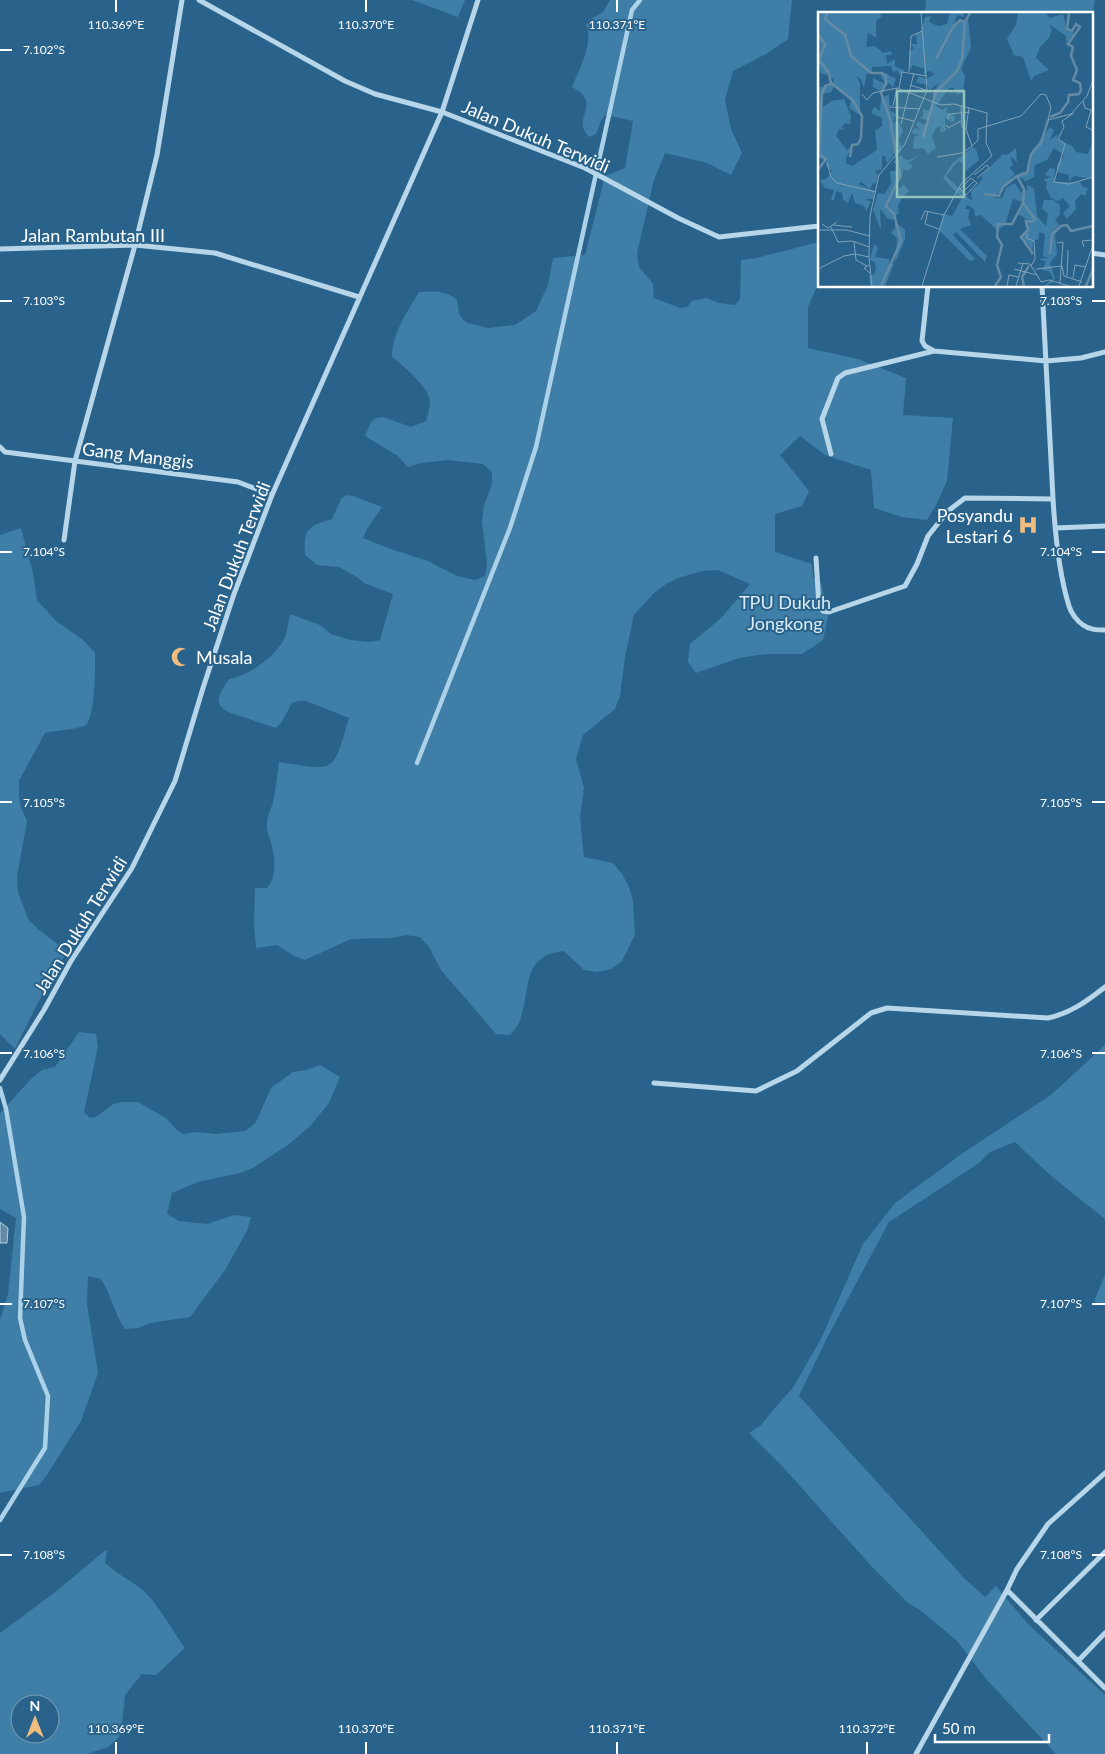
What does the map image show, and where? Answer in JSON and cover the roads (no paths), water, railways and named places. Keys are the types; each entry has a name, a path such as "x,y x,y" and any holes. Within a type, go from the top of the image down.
{"street":[{"path":"64,540 75,461 135,245 157,155 182,0"},
{"path":"199,0 344,81 375,94 442,112"},
{"name":"Jalan Dukuh Terwidi","path":"0,1080 44,1010 71,961 132,868 176,781 203,688 234,594 272,495 442,112 478,0"},
{"name":"Jalan Dukuh Terwidi","path":"442,112 584,168 678,218 719,237 818,226"},
{"name":"Jalan Rambutan III","path":"0,249 135,245 215,253 359,297"},
{"path":"1092,253 1105,255"},
{"path":"928,288 922,341 925,346 934,351"},
{"path":"1042,288 1052,499 1064,587 1069,608 1082,625 1094,630 1105,630"},
{"path":"831,454 822,419 838,378 845,373 934,351 1046,361 1081,358 1105,352"},
{"name":"Gang Manggis","path":"0,447 5,452 238,482 272,495"},
{"path":"816,558 819,606 823,611 829,612 905,586 917,564 928,536 948,511 965,498 1052,499"},
{"path":"1055,528 1105,526"},
{"path":"654,1083 756,1091 797,1071 871,1013 879,1009 1048,1018 1061,1015 1078,1007 1105,987"},
{"path":"916,1754 1017,1569 1048,1524 1105,1473"},
{"path":"1036,1620 1105,1552"},
{"path":"1007,1590 1105,1688"},
{"path":"1078,1661 1105,1633"}],"waterway":[{"path":"417,763 510,528 536,447 632,10 640,0"},
{"path":"0,1088 6,1109 24,1217 20,1318 25,1340 48,1396 45,1448 0,1520"}],"place":[{"name":"Posyandu Lestari 6","path":"1028,525"},
{"name":"Musala","path":"181,657"}],"park label":[{"name":"TPU Dukuh Jongkong","path":"785,612"}]}
